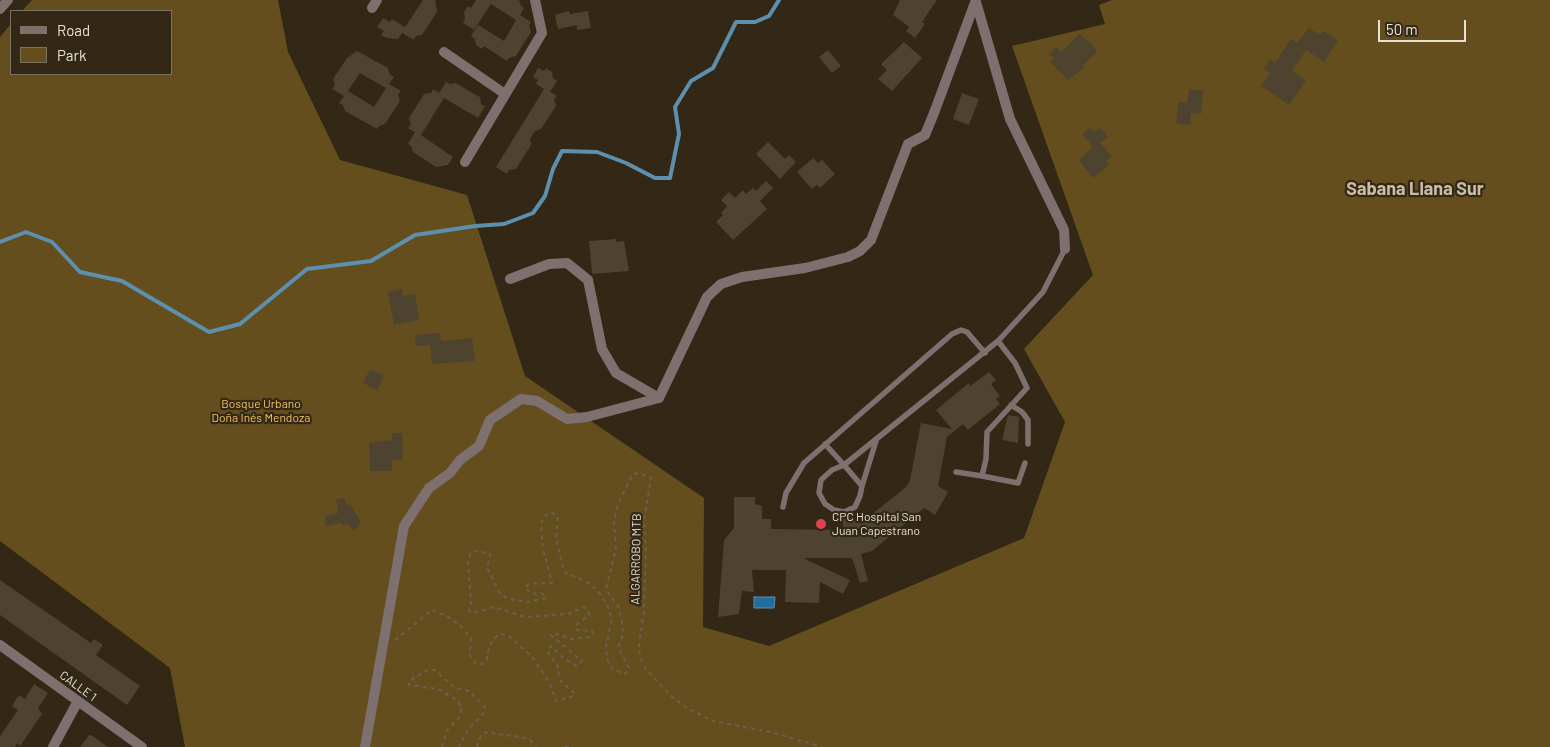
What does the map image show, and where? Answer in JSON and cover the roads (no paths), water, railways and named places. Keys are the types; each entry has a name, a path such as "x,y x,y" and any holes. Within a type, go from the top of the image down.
{"street":[{"path":"0,9 8,0"},
{"path":"465,162 542,33 535,0"},
{"path":"976,1 1010,119 1064,230 1065,249"},
{"path":"660,398 707,296 721,284 742,277 804,268 848,257 860,251 871,240 908,144 925,135 976,1"},
{"path":"444,52 505,94"},
{"path":"510,279 549,264 567,263 588,280 602,348 616,373 660,398"},
{"path":"365,747 404,526 429,488 450,473 460,460 479,446 490,420 521,399 537,401 567,419 587,417 660,398"},
{"name":"CALLE 1","path":"0,645 142,747"},
{"path":"53,747 78,701"}],"lane":[{"path":"876,440 855,507 844,512 834,510 825,504 819,494 821,480 832,470 844,465 876,440 998,341 1043,292 1065,249"},
{"path":"783,507 786,493 804,463 952,334 961,330 967,332 985,353"},
{"path":"982,476 986,459 987,432 1027,388 1015,363 998,341"},
{"path":"1011,405 1022,412 1028,420 1028,444"},
{"path":"825,444 862,486"},
{"path":"956,472 1018,483 1025,463"}],"water":[{"path":"754,597 775,597 774,608 754,608"}],"waterway":[{"path":"0,242 26,232 52,242 80,272 122,281 209,332 240,324 307,269 371,261 415,235 475,226 504,224 533,213 545,196 553,169 562,151 597,152 626,163 655,178 670,178 679,134 675,107 691,81 713,68 736,22 755,22 769,16 779,0"}],"place":[{"name":"CPC Hospital San Juan Capestrano","path":"821,524"}],"district":[{"name":"Sabana Llana Sur","path":"1415,189"}],"park label":[{"name":"Bosque Urbano Doña Inés Mendoza","path":"261,411"}]}
